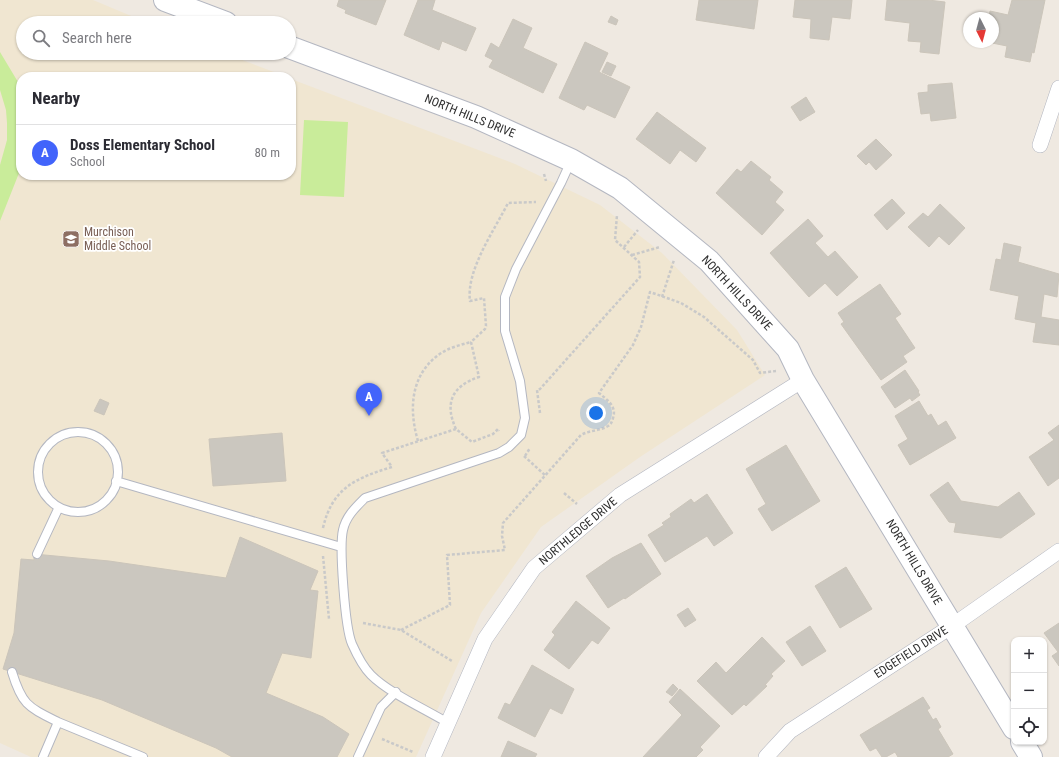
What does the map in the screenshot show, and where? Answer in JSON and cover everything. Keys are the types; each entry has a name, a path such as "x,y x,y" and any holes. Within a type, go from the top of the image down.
{"street":[{"path":"165,0 207,16"},
{"name":"NORTH HILLS DRIVE","path":"296,50 476,117 571,160 620,188 709,261 788,349 803,380 1011,723"},
{"path":"1040,145 1059,88"},
{"name":"NORTHLEDGE DRIVE","path":"433,757 485,639 534,568 620,495 803,380"},
{"name":"EDGEFIELD DRIVE","path":"766,757 790,731 952,626 1059,551"},
{"path":"1024,745 1031,757"}],"lane":[{"path":"448,723 396,692 371,674 352,643 347,621 341,547 343,529 350,513 365,498 499,454 509,447 521,435 525,418 520,380 505,331 505,297 516,269 561,183 571,160"},
{"path":"75,432 88,433 99,438 109,447 116,459 118,472 116,481 108,498 98,506 85,511 72,511 59,507 48,499 41,488 38,469 43,451 52,442 63,435 75,432"},
{"path":"116,481 341,547"},
{"path":"38,554 59,507"},
{"path":"12,672 19,694 33,709 58,722 143,757"},
{"path":"358,757 381,707 396,692"},
{"path":"43,757 58,722"}],"path":[{"path":"544,174 547,185"},
{"path":"418,441 414,422 413,402 414,390 421,375 438,355 452,348 472,342 485,329 486,326 484,298 470,301 471,281 476,265 508,203 536,202 540,199"},
{"path":"539,420 540,414 537,390 540,389 640,277 639,262 615,240 618,215"},
{"path":"624,247 638,230"},
{"path":"632,255 661,247"},
{"path":"662,297 674,259"},
{"path":"401,630 450,605 448,554 505,550 502,536 503,523 581,435 588,431 607,427 612,423 614,414 612,405 599,393 633,345 641,327 650,292 681,304 704,317 753,360 760,373 776,371"},
{"path":"472,342 479,377 463,384 453,394 450,410 456,429 472,442 493,434 498,429 499,431"},
{"path":"323,530 328,513 340,492 352,482 365,475 392,468 382,454 456,429"},
{"path":"531,446 524,455 546,476"},
{"path":"564,493 577,504"},
{"path":"323,550 329,619"},
{"path":"363,623 401,630 452,661"},
{"path":"379,738 413,752"}],"shaded area":[{"path":"0,0 93,0 131,16 16,16 16,60 242,60 274,72 16,72 16,180 296,180 296,81 515,164 600,205 662,253 737,330 765,375 640,457 541,527 481,613 416,757 31,757 0,743"}],"green space":[{"path":"0,52 16,79 16,180 0,221 0,165 7,140 7,123 6,110 0,90"},
{"path":"304,120 348,122 344,197 300,195"}],"building":[{"path":"339,0 386,0 376,25 345,13 346,10 337,6"},
{"path":"418,0 435,0 432,10 476,28 466,51 442,41 439,50 404,35"},
{"path":"699,0 758,0 754,29 696,20"},
{"path":"795,0 852,0 850,19 832,17 829,40 810,38 811,19 793,17"},
{"path":"887,0 928,0 945,2 939,54 920,52 921,42 908,41 910,23 885,20"},
{"path":"1012,0 1045,0 1034,53 1032,52 1030,62 1005,57 1007,46 999,44 999,13 1008,15"},
{"path":"611,16 618,20 616,25 608,22"},
{"path":"513,19 532,28 523,48 557,64 543,93 489,67 493,60 485,56 491,43 499,48"},
{"path":"585,42 608,53 599,72 630,87 615,118 587,105 584,110 559,98"},
{"path":"607,62 616,66 611,76 602,72"},
{"path":"952,83 956,118 931,121 930,113 921,114 918,93 928,92 928,85"},
{"path":"806,97 815,112 800,121 791,107"},
{"path":"657,112 706,148 696,162 680,150 670,164 636,139"},
{"path":"876,139 892,155 876,170 869,162 866,165 857,156"},
{"path":"751,161 771,177 769,180 783,192 775,202 784,210 762,235 716,193 737,169 741,172"},
{"path":"892,199 905,213 887,230 874,215"},
{"path":"940,204 965,228 949,245 939,236 929,247 908,227 923,213 928,217"},
{"path":"808,219 823,236 815,243 828,257 835,251 858,277 837,296 825,283 809,297 770,253"},
{"path":"1004,243 1021,247 1018,262 1059,274 1057,297 1044,294 1041,317 1059,320 1059,345 1033,342 1036,323 1015,319 1019,296 990,290 996,259 1001,260"},
{"path":"880,284 901,314 895,318 915,348 903,356 907,362 881,380 841,324 844,322 838,313"},
{"path":"905,370 919,391 918,392 920,395 912,401 910,398 895,408 881,387"},
{"path":"100,399 109,403 104,415 94,411"},
{"path":"919,401 928,416 931,414 938,426 946,421 956,438 910,465 898,445 908,439 895,416"},
{"path":"1059,425 1059,478 1048,486 1029,457 1054,440 1048,433"},
{"path":"282,433 286,481 213,486 209,439"},
{"path":"786,445 820,501 772,531 758,509 766,504 746,469"},
{"path":"948,482 961,501 998,507 1019,492 1035,514 1001,538 954,532 956,523 949,522 930,495"},
{"path":"707,494 733,533 714,546 707,536 665,562 648,535 664,525 662,523 671,517 670,514 691,499 694,503"},
{"path":"240,537 318,571 310,590 318,591 311,658 282,653 266,693 323,717 349,734 337,757 232,757 216,748 102,700 3,669 14,633 21,559 34,560 34,554 109,561 226,578"},
{"path":"641,543 661,574 625,599 624,598 608,608 586,576 612,558"},
{"path":"846,567 872,609 840,628 815,586"},
{"path":"576,601 610,628 598,644 592,640 569,669 544,650 555,635 552,632"},
{"path":"688,608 696,620 685,627 677,615"},
{"path":"1059,623 1059,666 1052,656 1058,652 1044,633"},
{"path":"810,626 826,651 802,666 786,642"},
{"path":"762,637 785,661 771,674 773,676 765,685 767,686 746,706 744,704 732,715 697,681 716,662 726,673"},
{"path":"532,665 574,689 562,714 550,708 535,737 498,718 505,703 510,705"},
{"path":"673,684 678,689 672,696 666,692"},
{"path":"680,689 720,726 700,747 703,750 696,757 643,757 682,715 669,702"},
{"path":"923,697 930,708 927,710 933,720 936,718 941,727 938,729 953,754 948,757 898,757 895,752 886,757 882,757 876,748 870,751 860,735"},
{"path":"508,741 537,754 535,757 501,757"}],"place":[{"name":"Murchison Middle School","path":"71,239"},
{"name":"Doss Elementary School","path":"369,416"}]}
